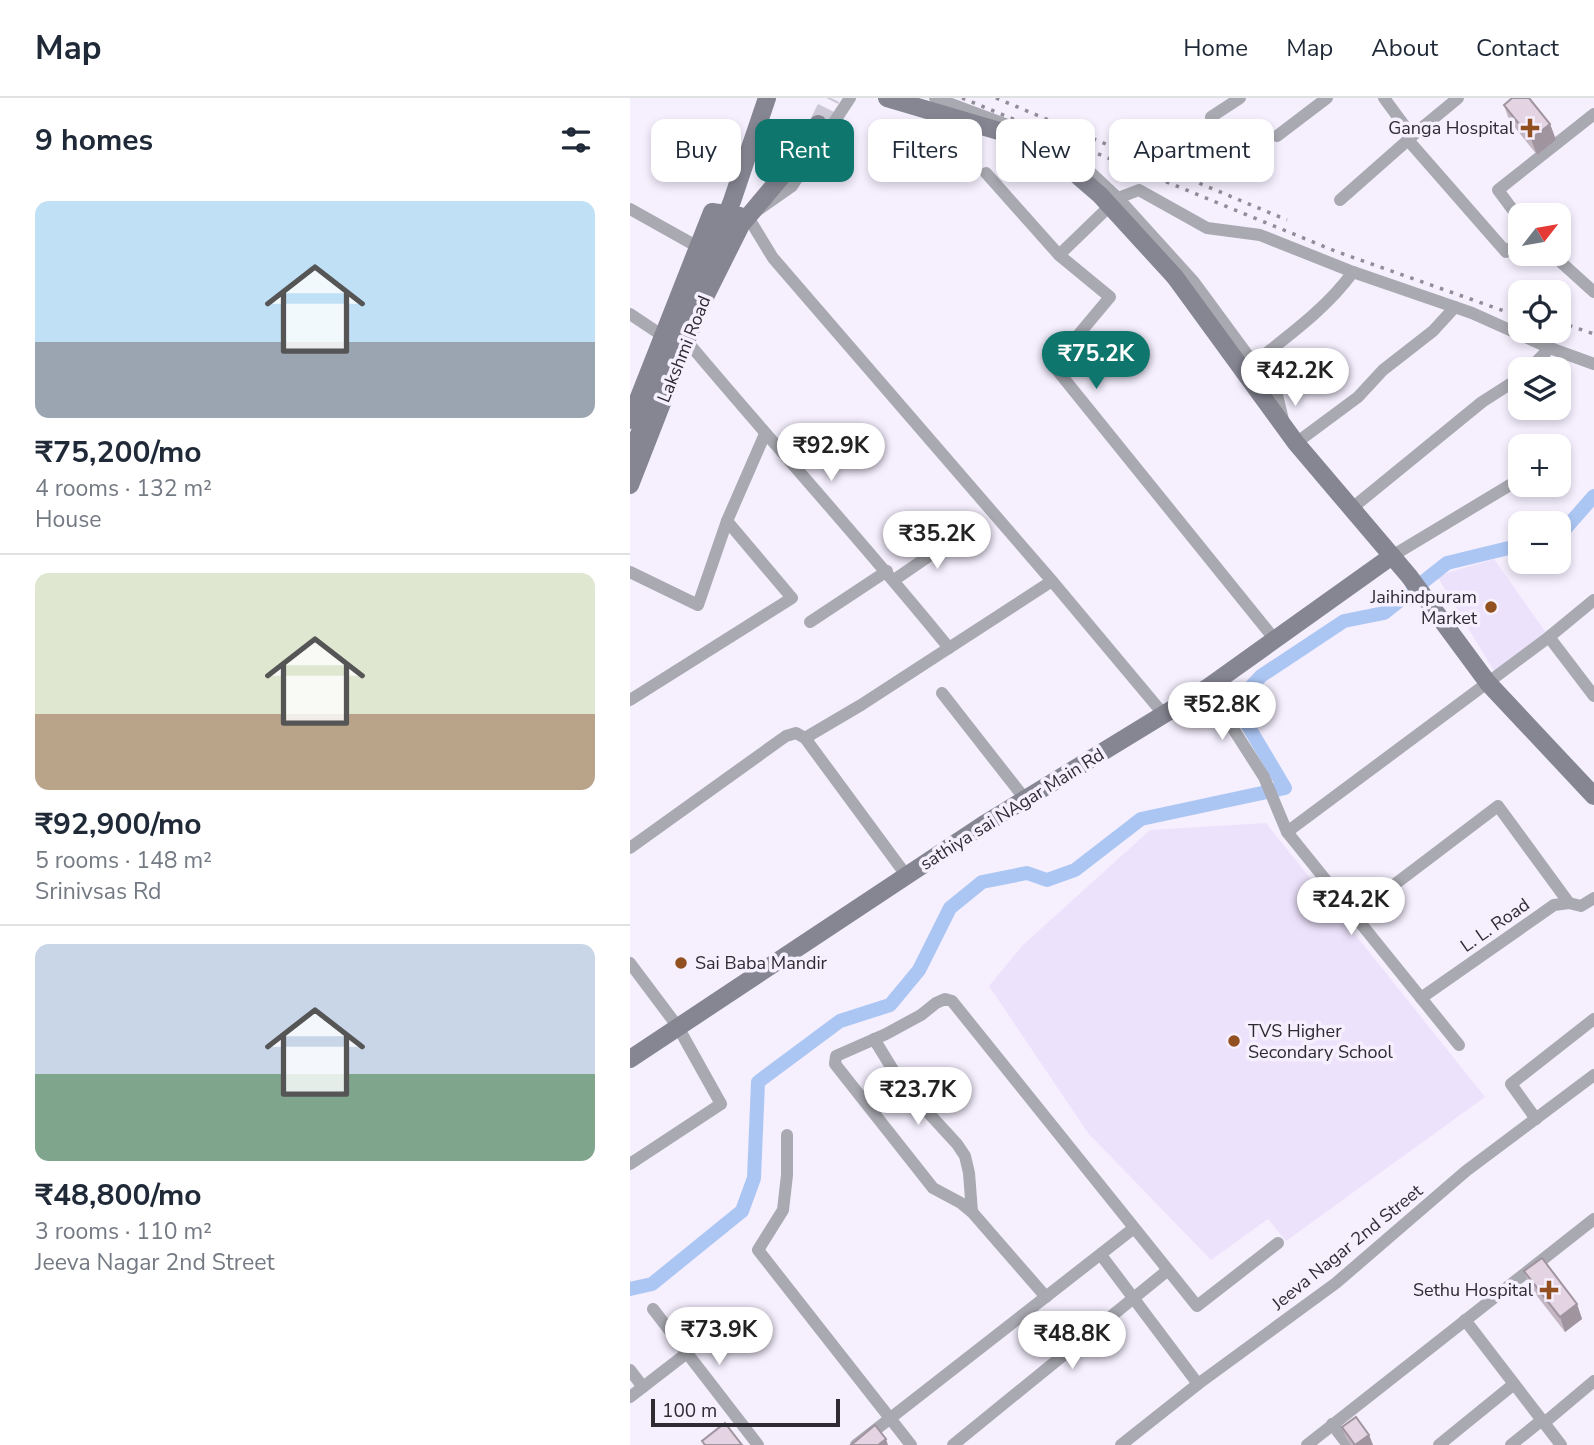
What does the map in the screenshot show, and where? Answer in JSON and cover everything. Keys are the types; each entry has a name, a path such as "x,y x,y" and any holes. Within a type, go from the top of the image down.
{"street":[{"path":"630,457 732,201 766,98"},
{"path":"850,98 792,186 748,216 773,258 1165,716"},
{"path":"887,98 999,131 1056,157 1100,195 1175,277 1296,443 1409,576 1488,682 1591,785"},
{"path":"935,98 1048,143 1085,167 1118,198 1194,282 1254,363 1277,395 1285,427"},
{"path":"1211,117 1240,98"},
{"path":"1277,136 1327,98"},
{"path":"1384,98 1410,138 1506,252 1508,250"},
{"path":"1340,200 1458,98"},
{"path":"1508,204 1497,190 1594,114"},
{"path":"986,173 1059,255 1110,297 1054,365 1276,641"},
{"name":"Lakshmi Road","path":"630,485 698,311 748,216 777,182"},
{"path":"1059,255 1118,198 1139,190 1207,228 1260,235 1353,272 1455,307 1594,364"},
{"path":"630,209 698,247"},
{"name":"Lakshmi Road","path":"630,420 712,212 748,216"},
{"path":"1565,266 1594,292"},
{"path":"1254,363 1319,311 1339,292 1353,272"},
{"path":"1296,443 1359,397 1383,370 1433,331 1455,307"},
{"path":"630,314 663,336"},
{"path":"686,340 891,576 949,648"},
{"path":"1541,357 1550,348"},
{"path":"1351,509 1482,402 1508,385"},
{"path":"630,572 698,605 727,521 765,434"},
{"path":"1392,556 1508,487"},
{"path":"630,700 792,598 727,521"},
{"path":"810,622 961,534"},
{"name":"sathiya sai NAgar Main Rd","path":"630,1059 906,875 1208,688 1392,556"},
{"path":"805,738 861,705 1052,581"},
{"path":"1287,832 1549,637 1594,600"},
{"path":"1549,637 1594,696"},
{"path":"1208,688 1264,777 1287,832 1459,1045"},
{"path":"942,693 1026,799"},
{"path":"630,848 786,736 796,733 805,738 906,875"},
{"path":"1353,913 1498,806 1569,903"},
{"name":"L. L. Road","path":"1422,998 1554,905 1569,903 1581,906 1594,898"},
{"path":"630,963 678,1027 721,1104 630,1164"},
{"path":"1046,1297 972,1212 933,1188 835,1064 834,1059 841,1052 921,1015 936,1003 945,999 952,1001 1197,1306 1278,1243"},
{"path":"1536,1119 1511,1084 1594,1018"},
{"path":"874,1039 901,1083 965,1156 972,1212"},
{"name":"Jeeva Nagar 2nd Street","path":"1121,1445 1198,1384 1336,1283 1466,1171 1594,1075"},
{"path":"787,1135 787,1175 783,1210 758,1250 911,1445"},
{"path":"1307,1445 1594,1219"},
{"path":"856,1445 1134,1228"},
{"path":"1101,1255 1198,1384"},
{"path":"953,1445 1168,1270"},
{"path":"653,1309 739,1429 758,1445"},
{"path":"1465,1320 1560,1445"},
{"path":"630,1397 687,1353"},
{"path":"630,1370 643,1387"},
{"path":"1511,1445 1594,1381"},
{"path":"1439,1445 1514,1384"},
{"path":"1332,1424 1348,1445"}],"shaded area":[{"name":"Jaihindpuram Market","path":"1494,559 1549,637 1494,671 1437,576"},
{"name":"TVS Higher Secondary School","path":"1266,823 1485,1097 1286,1241 1268,1219 1211,1260 1088,1133 989,986 1023,945 1150,830"}],"building":[{"path":"1512,98 1529,98 1550,124 1531,139 1504,105"},
{"path":"1542,1258 1577,1304 1560,1317 1524,1271"},
{"path":"1356,1417 1369,1435 1355,1445 1342,1427"},
{"path":"725,1423 742,1445 705,1445 702,1441"},
{"path":"875,1425 886,1439 878,1445 851,1445"}],"waterway":[{"path":"1571,522 1594,496"},
{"path":"630,1289 652,1284 742,1211 754,1178 758,1082 840,1021 890,1005 919,970 950,908 982,882 1027,873 1047,880 1075,870 1141,819 1285,788 1235,704 1261,676 1344,621 1384,613 1447,563 1508,548"}],"tunnel":[{"path":"820,119 831,98"}],"railway":[{"path":"962,98 1335,251 1508,312"},
{"path":"996,98 1287,220"},
{"path":"1571,326 1594,334"}],"place":[{"name":"Ganga Hospital","path":"1530,128"},
{"name":"Jaihindpuram Market","path":"1491,607"},
{"name":"Sai Baba Mandir","path":"681,963"},
{"name":"TVS Higher Secondary School","path":"1234,1041"},
{"name":"Sethu Hospital","path":"1549,1290"}]}
